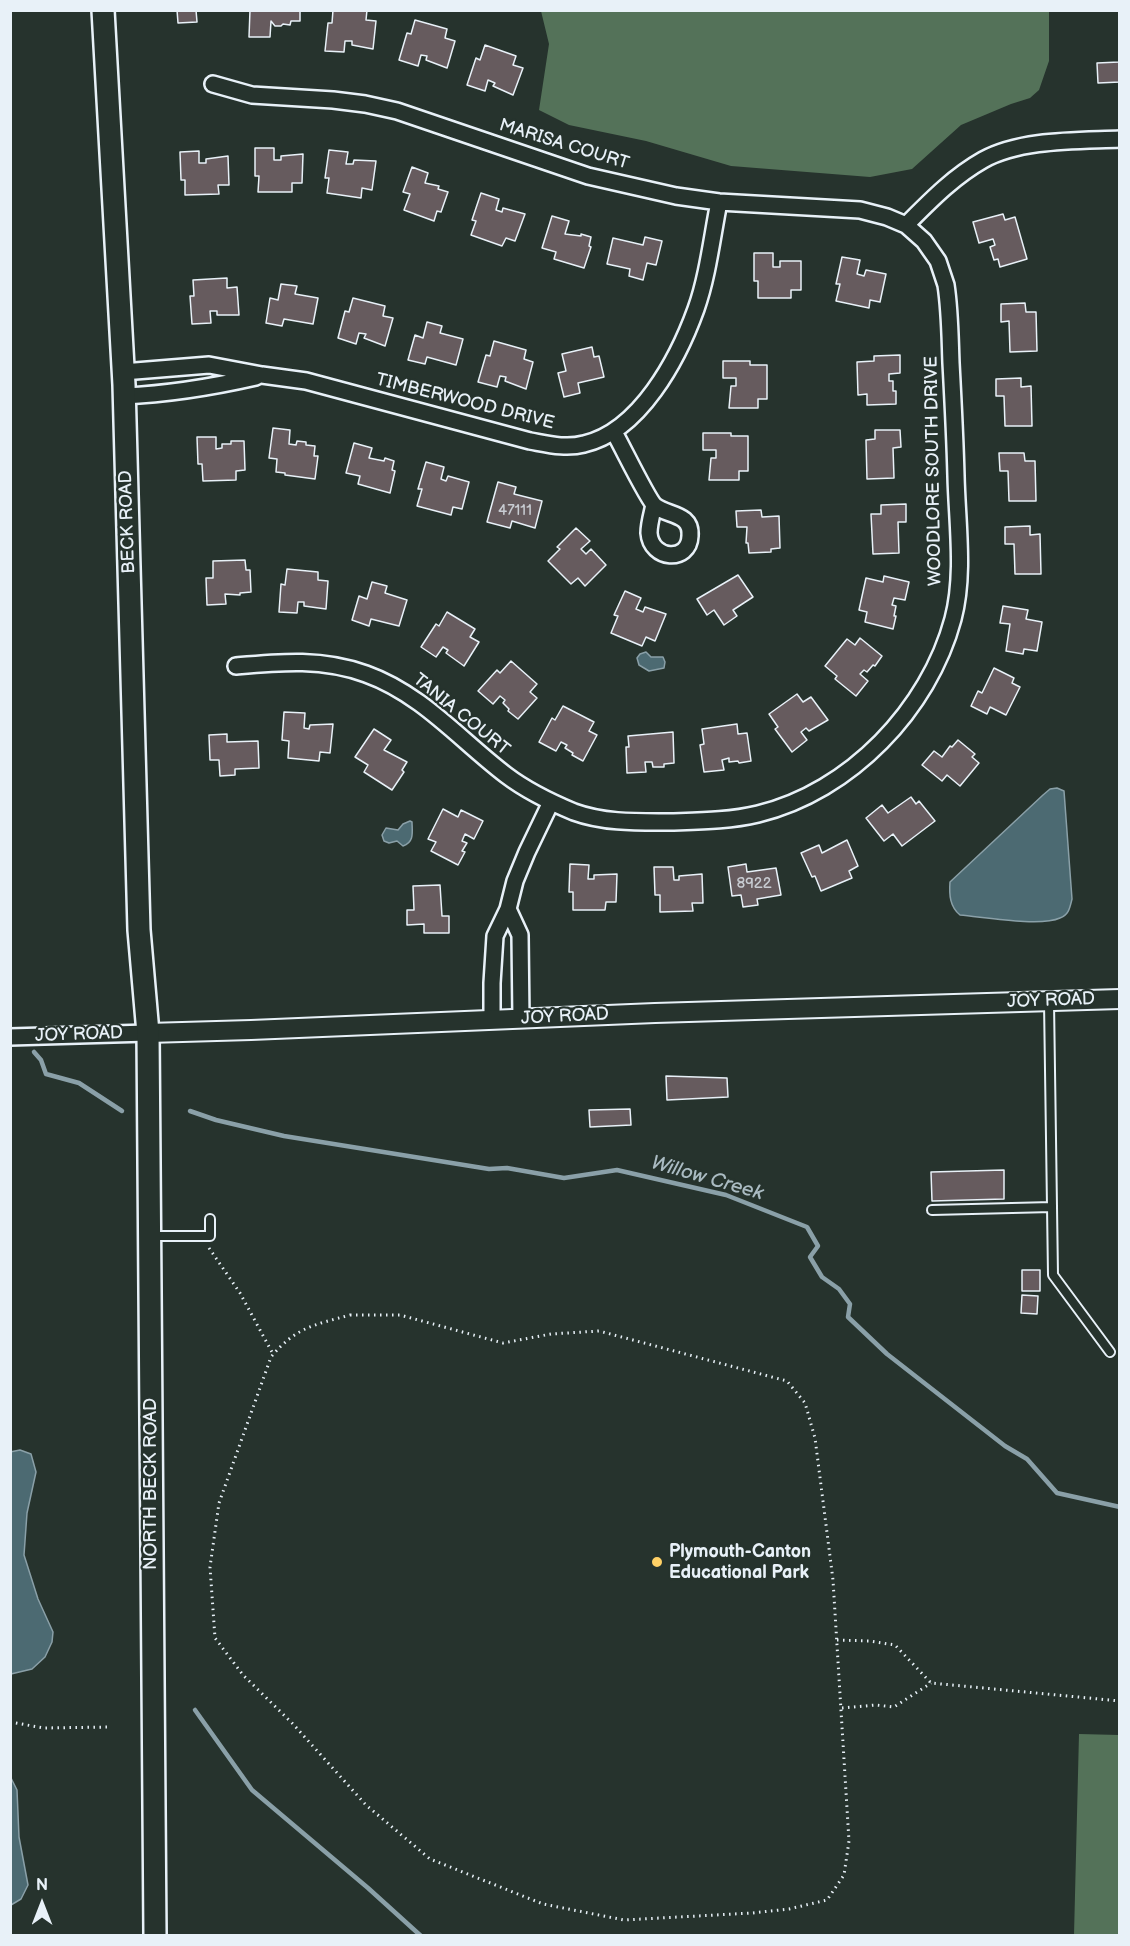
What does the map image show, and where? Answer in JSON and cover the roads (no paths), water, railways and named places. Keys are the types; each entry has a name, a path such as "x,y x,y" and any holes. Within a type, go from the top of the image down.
{"main road":[{"name":"BECK ROAD","path":"103,10 124,396 139,930 148,1033"},
{"name":"NORTH BECK ROAD","path":"148,1033 154,1935"}],"street":[{"name":"MARISA COURT","path":"213,84 252,95 365,104 424,119 588,176 676,196 719,202 860,210 906,225"},
{"path":"906,225 947,185 985,159 1021,147 1053,141 1119,139"},
{"name":"TIMBERWOOD DRIVE","path":"123,372 209,364 306,381 530,441 555,445 582,445 601,439 628,422 657,385 684,337 696,308 719,202"},
{"name":"WOODLORE SOUTH DRIVE","path":"550,802 578,813 627,821 733,819 760,814 811,794 853,766 883,738 922,689 941,655 954,616 959,576 955,447 946,285 934,254 906,225"},
{"name":"TIMBERWOOD DRIVE","path":"124,396 215,387 262,375"},
{"path":"614,432 654,505"},
{"name":"TANIA COURT","path":"236,666 294,661 346,668 376,678 402,691 443,721 507,776 550,802"},
{"path":"492,1020 495,936 508,909 515,881 550,802"},
{"path":"508,909 520,936 521,1019"},
{"name":"JOY ROAD","path":"10,1037 655,1013 1119,999"}],"lane":[{"path":"1049,1002 1053,1275 1110,1352"},
{"path":"932,1210 1052,1207"},
{"path":"150,1236 210,1236 210,1219"}],"water":[{"path":"646,652 651,657 663,657 664,668 649,671 639,665 637,658"},
{"path":"1057,788 1064,791 1072,899 1067,913 1051,921 1039,922 960,915 951,900 950,882 1043,795 1050,789"},
{"path":"410,821 412,822 412,836 407,844 403,846 397,841 389,843 384,841 382,835 386,828 398,830"},
{"path":"20,1450 31,1454 36,1472 27,1513 24,1555 38,1599 53,1632 52,1642 45,1657 32,1669 11,1674 10,1452"},
{"path":"11,1778 17,1790 19,1837 28,1885 21,1899 11,1905"}],"waterway":[{"name":"Willow Creek","path":"34,1052 41,1060 46,1074 79,1083 122,1111"},
{"name":"Willow Creek","path":"190,1111 216,1120 284,1136 489,1169 507,1168 564,1178 617,1170 726,1195 807,1227 818,1246 810,1257 822,1277 839,1289 850,1304 848,1317 887,1354 1005,1446 1027,1459 1057,1493 1120,1507"},
{"path":"195,1710 252,1790 421,1936"}],"place":[{"name":"Plymouth-Canton Educational Park","path":"657,1562"}]}
